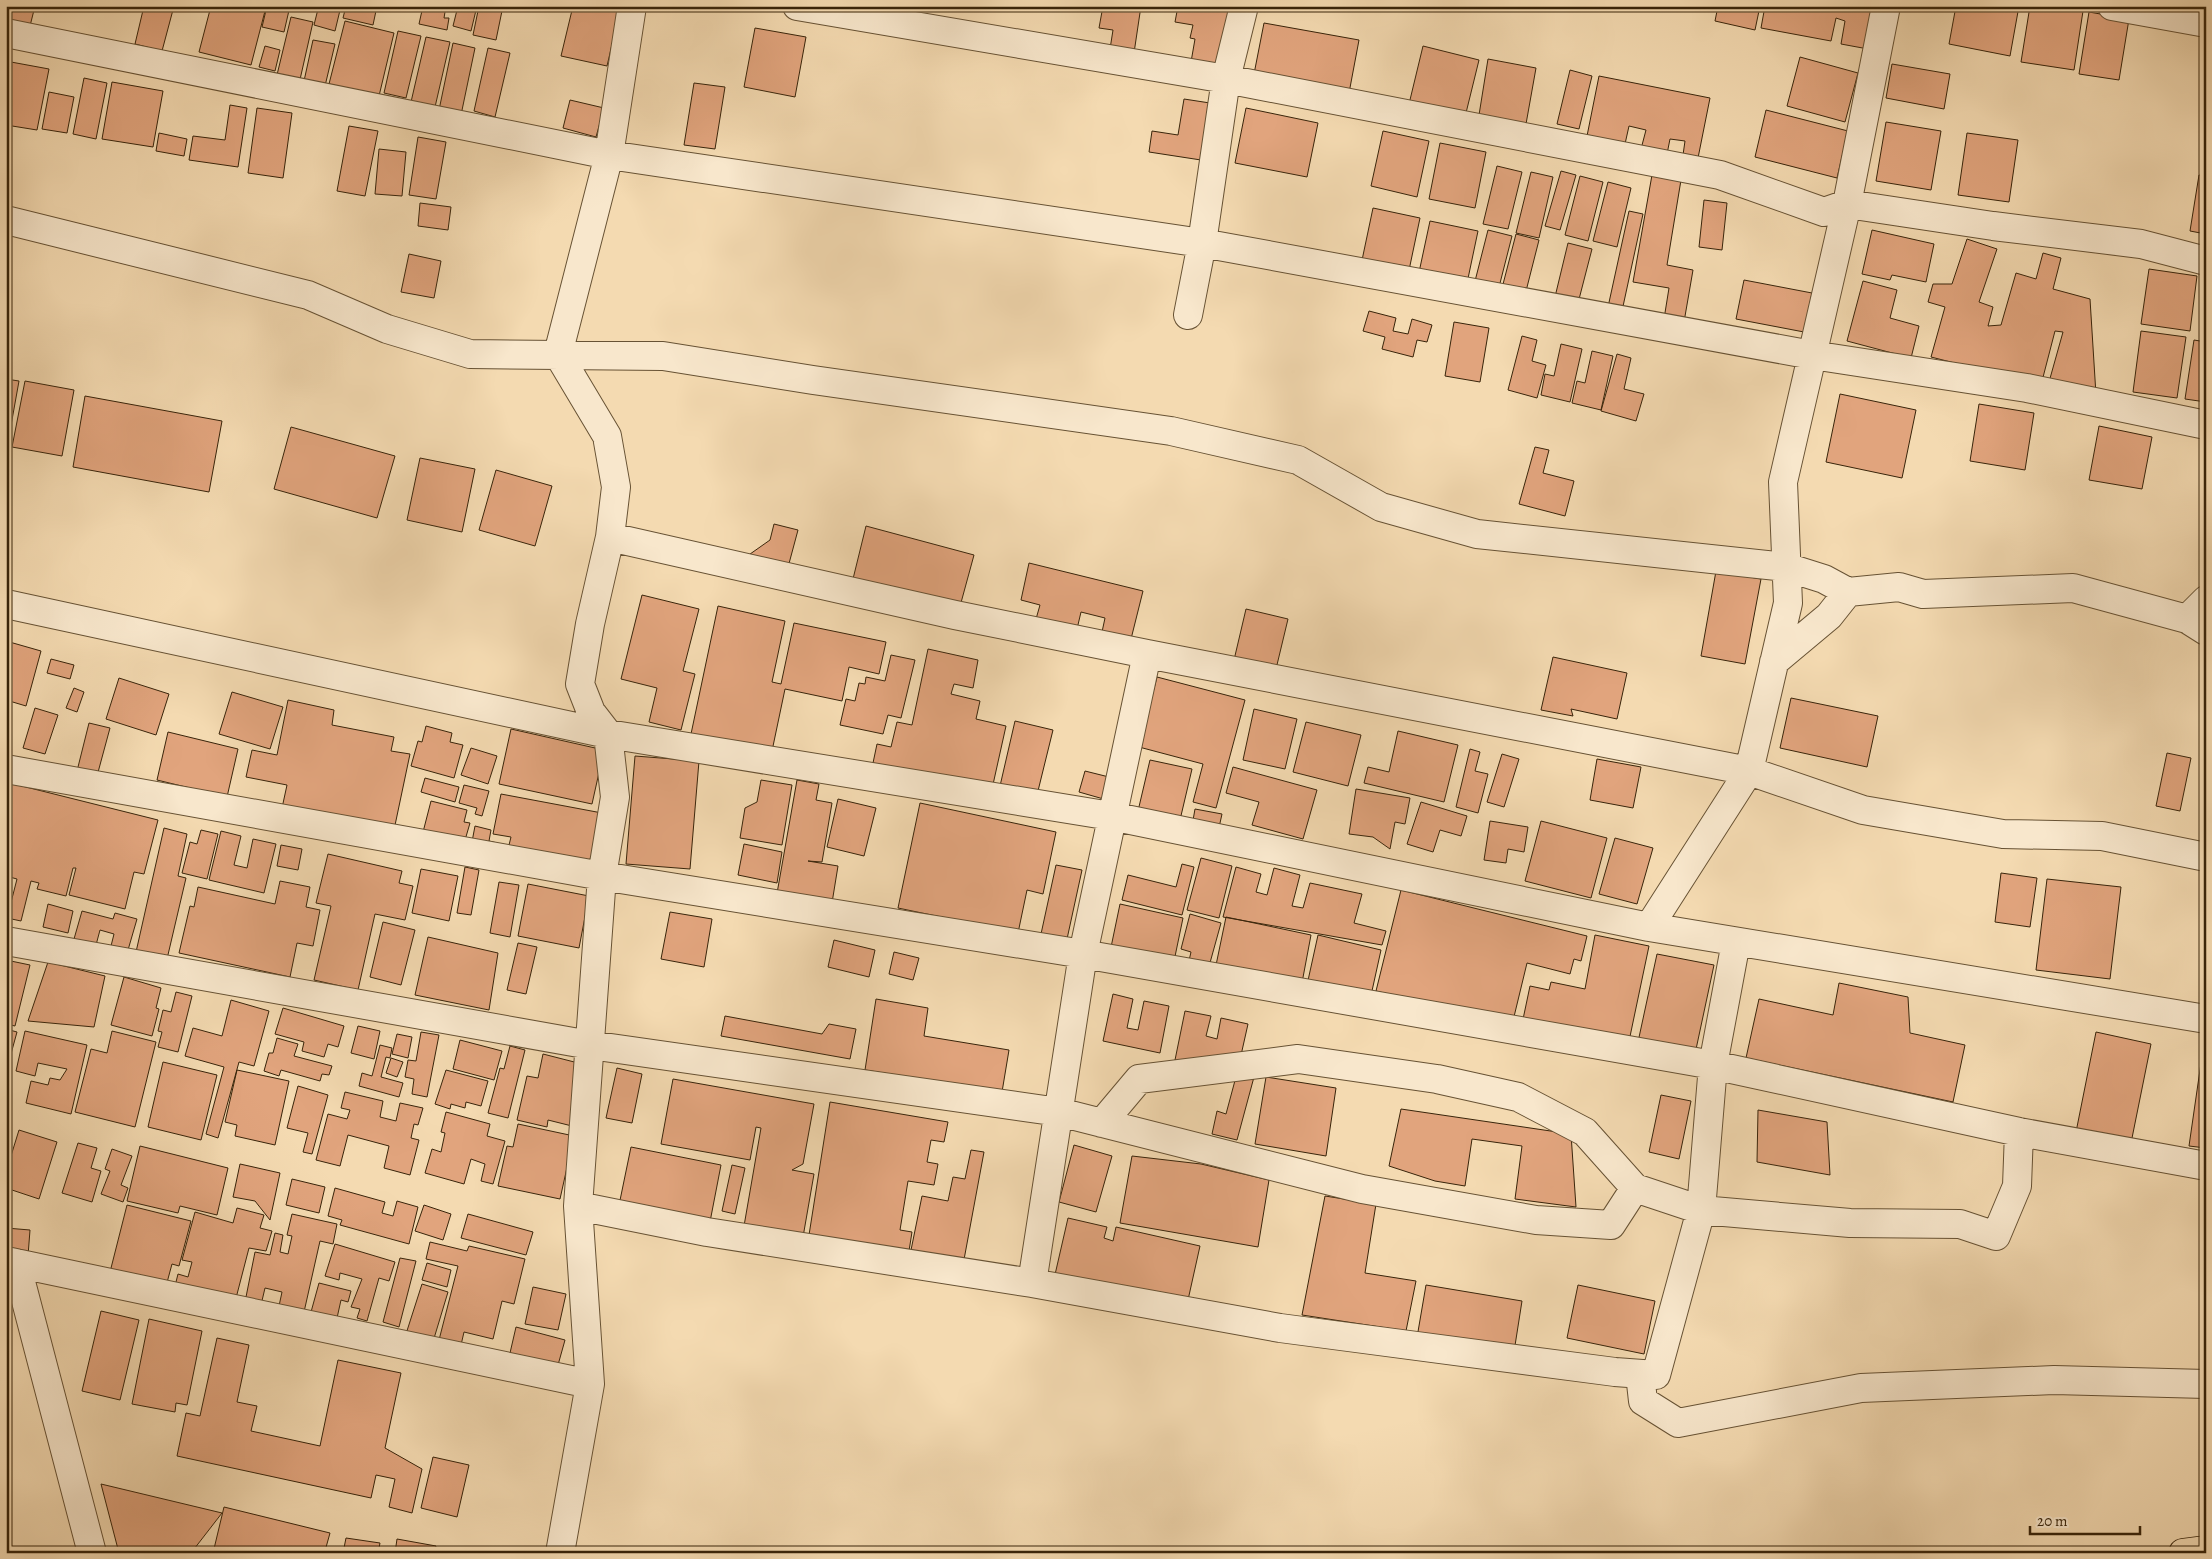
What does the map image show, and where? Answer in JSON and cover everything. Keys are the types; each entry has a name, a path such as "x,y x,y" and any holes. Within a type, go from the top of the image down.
{"highway":[{"path":"2183,1553 2206,1550"}],"street":[{"path":"560,1553 590,1384 578,1206 602,876 615,797 608,734 591,712 580,684 590,624 610,538 616,487 607,436 558,354 609,155 632,6"},
{"path":"798,6 1226,79 1720,175 1824,212 1847,204 1993,226 2141,244 2206,262"},
{"path":"1188,315 1202,243 1226,79 1244,6"},
{"path":"1649,927 1749,771 1788,603 1783,482 1847,204 1886,6"},
{"path":"2112,6 2206,23"},
{"path":"6,33 609,155 1202,243 1812,355 2027,388 2206,425"},
{"path":"6,220 308,295 387,329 470,354 663,356 813,380 1171,431 1298,460 1381,507 1477,534 1786,567 1824,579 1848,592 1899,587 1924,594 2073,588 2196,625 2206,600"},
{"path":"610,538 954,615 1749,771 1863,810 2003,834 2102,836 2206,857"},
{"path":"1774,662 1830,616 1848,592"},
{"path":"6,604 608,734 1111,816 1649,927 2206,1020"},
{"path":"1032,1283 1083,954 1147,654"},
{"path":"6,768 602,876 1083,954 1713,1065 2018,1132 2206,1166"},
{"path":"6,942 590,1045 1059,1112 1362,1189 1536,1220 1611,1225 1635,1188"},
{"path":"578,1206 708,1232 1032,1283 1280,1328 1656,1375 1701,1210 1713,1065 1736,942"},
{"path":"1102,1123 1139,1079 1298,1059 1436,1079 1518,1097 1585,1132 1635,1188 1701,1210 1850,1223 1960,1224 1996,1236 2017,1186 2018,1132"},
{"path":"92,1553 11,1262 590,1384"},
{"path":"1640,1374 1643,1401 1678,1423 1861,1388 2054,1380 2206,1384"}],"building":[{"path":"6,6 35,6 30,26 6,21"},
{"path":"144,6 174,6 162,51 135,44"},
{"path":"211,6 246,6 265,11 251,65 199,52"},
{"path":"267,6 290,6 284,32 262,27"},
{"path":"306,6 341,6 335,31 314,25 318,9"},
{"path":"346,6 377,6 373,25 343,18"},
{"path":"423,6 446,6 444,18 449,18 447,30 419,24"},
{"path":"458,6 477,6 471,31 453,26"},
{"path":"479,6 503,6 496,40 473,35"},
{"path":"573,6 621,6 607,66 561,56"},
{"path":"1103,6 1141,6 1134,53 1110,49 1113,30 1099,28"},
{"path":"1178,6 1231,6 1221,67 1191,62 1195,39 1190,38 1193,25 1175,22"},
{"path":"1718,6 1760,6 1755,30 1715,21"},
{"path":"1765,6 1876,6 1868,49 1841,44 1845,21 1836,18 1831,41 1761,28"},
{"path":"1956,6 2019,6 2010,56 1949,44"},
{"path":"2030,6 2055,6 2083,11 2074,70 2021,62"},
{"path":"2089,12 2129,19 2119,80 2079,74"},
{"path":"291,17 313,22 299,84 276,79"},
{"path":"345,21 394,33 379,96 329,84"},
{"path":"1264,23 1359,40 1349,93 1254,74"},
{"path":"755,28 806,37 795,97 744,87"},
{"path":"398,31 421,36 406,98 384,93"},
{"path":"426,37 450,42 435,107 411,102"},
{"path":"313,40 335,44 325,86 304,81"},
{"path":"453,43 475,48 461,115 439,110"},
{"path":"265,46 280,50 275,71 259,67"},
{"path":"1423,46 1479,60 1465,117 1409,104"},
{"path":"488,48 510,53 495,117 474,111"},
{"path":"1800,57 1858,73 1845,122 1787,106"},
{"path":"1488,59 1536,68 1526,124 1479,115"},
{"path":"11,62 49,69 37,130 6,125 6,85"},
{"path":"1892,64 1950,74 1944,109 1886,98"},
{"path":"1570,70 1592,76 1579,129 1557,124"},
{"path":"1599,76 1710,98 1698,158 1683,155 1685,141 1670,139 1667,154 1641,149 1646,130 1629,126 1625,144 1587,136"},
{"path":"84,78 107,83 96,139 73,134"},
{"path":"112,82 163,91 153,147 102,139"},
{"path":"694,83 725,87 715,149 684,145"},
{"path":"49,92 74,97 67,133 42,129"},
{"path":"1184,99 1210,103 1201,160 1149,152 1152,131 1178,135"},
{"path":"570,100 604,108 596,137 563,128"},
{"path":"230,105 247,108 238,167 189,160 193,136 225,140"},
{"path":"257,108 292,113 283,178 248,173"},
{"path":"1246,108 1318,123 1307,177 1235,163"},
{"path":"1766,110 1848,131 1837,178 1755,157"},
{"path":"1886,122 1941,131 1931,190 1876,181"},
{"path":"349,126 378,131 365,196 337,191"},
{"path":"1383,131 1429,141 1417,197 1371,186"},
{"path":"159,133 187,139 184,156 156,151"},
{"path":"1967,133 2018,140 2009,202 1958,195"},
{"path":"418,137 446,142 436,199 409,195"},
{"path":"1440,143 1486,152 1475,208 1429,199"},
{"path":"379,149 406,152 402,196 375,194"},
{"path":"1497,166 1522,172 1508,229 1483,224"},
{"path":"1561,171 1576,175 1560,230 1545,226"},
{"path":"1531,172 1553,177 1539,238 1516,233"},
{"path":"1652,175 1681,180 1667,265 1693,270 1684,322 1664,319 1669,288 1633,282"},
{"path":"2199,175 2206,176 2206,234 2190,231"},
{"path":"1580,176 1603,182 1588,241 1565,235"},
{"path":"1608,182 1631,188 1617,247 1593,241"},
{"path":"1704,200 1727,203 1722,250 1699,247"},
{"path":"420,203 451,207 448,230 418,226"},
{"path":"1373,208 1420,218 1408,275 1361,265"},
{"path":"1629,211 1643,214 1622,311 1608,307"},
{"path":"1430,221 1478,231 1466,288 1418,277"},
{"path":"1488,230 1512,236 1497,295 1473,289"},
{"path":"1872,230 1934,244 1926,282 1892,275 1890,280 1862,274"},
{"path":"1516,234 1539,240 1524,299 1501,292"},
{"path":"1967,239 1997,249 1979,302 1993,307 1988,326 2001,325 2016,273 2036,279 2043,253 2061,258 2053,289 2090,299 2096,395 2049,382 2063,332 2055,331 2041,385 1931,357 1945,307 1928,302 1933,284 1952,284"},
{"path":"1568,243 1592,249 1577,307 1554,301"},
{"path":"409,254 441,261 434,298 401,292"},
{"path":"2149,269 2197,276 2190,331 2141,324"},
{"path":"1744,280 1812,293 1804,332 1736,319"},
{"path":"1863,281 1897,290 1890,318 1919,326 1911,358 1847,341"},
{"path":"1369,311 1396,318 1393,331 1408,334 1412,319 1432,325 1427,342 1417,340 1413,357 1382,349 1385,337 1363,331"},
{"path":"1454,322 1489,328 1480,382 1445,376"},
{"path":"2141,331 2186,337 2177,398 2133,392"},
{"path":"1522,336 1537,340 1532,361 1546,365 1537,398 1508,390"},
{"path":"2194,340 2206,342 2206,402 2185,399"},
{"path":"1561,344 1582,349 1570,402 1541,395 1545,374 1554,376"},
{"path":"1592,351 1613,356 1601,410 1572,403 1577,381 1585,383"},
{"path":"1617,354 1631,358 1624,389 1644,394 1636,421 1601,411"},
{"path":"6,379 19,381 10,431 6,430"},
{"path":"25,381 74,390 62,456 12,447"},
{"path":"1840,394 1916,410 1902,478 1826,462"},
{"path":"85,396 222,421 209,492 73,467"},
{"path":"1979,404 2034,413 2025,470 1970,461"},
{"path":"2099,426 2152,437 2142,489 2089,480"},
{"path":"291,427 395,456 377,518 274,489"},
{"path":"1535,447 1549,450 1543,473 1574,481 1565,516 1519,504"},
{"path":"420,458 475,469 462,532 407,520"},
{"path":"496,470 552,486 535,546 479,530"},
{"path":"774,524 798,530 787,571 743,559 770,540"},
{"path":"866,526 974,555 959,610 852,583"},
{"path":"1029,563 1143,591 1131,639 1102,632 1105,618 1081,612 1077,629 1036,619 1040,605 1021,600"},
{"path":"1716,571 1761,579 1745,664 1701,656"},
{"path":"642,595 699,609 683,671 695,674 681,730 649,722 657,688 621,679"},
{"path":"718,606 785,621 772,682 781,684 794,623 886,642 879,674 849,667 842,701 785,689 772,751 691,734"},
{"path":"1246,609 1288,619 1276,669 1234,660"},
{"path":"6,641 41,651 26,706 6,700"},
{"path":"928,649 978,660 973,688 954,684 951,694 980,701 976,719 1006,726 992,789 873,763 877,744 891,747 897,722 912,725"},
{"path":"891,655 915,660 901,718 888,715 883,734 840,725 846,699 855,701 859,683 865,684 866,677 885,681"},
{"path":"1553,657 1627,673 1617,719 1571,709 1573,716 1541,710"},
{"path":"51,659 74,665 70,679 47,673"},
{"path":"1157,677 1245,700 1216,808 1193,802 1203,764 1139,747"},
{"path":"119,678 169,694 156,735 106,719"},
{"path":"74,688 84,692 77,712 66,708"},
{"path":"232,692 283,707 270,749 219,734"},
{"path":"1791,698 1878,716 1867,767 1780,748"},
{"path":"288,700 334,710 332,725 394,737 391,751 410,754 394,830 282,808 287,785 246,777 252,750 277,755"},
{"path":"35,708 58,715 45,754 23,748"},
{"path":"1254,709 1297,719 1285,769 1243,760"},
{"path":"1015,721 1053,730 1037,795 1000,786"},
{"path":"1306,722 1361,735 1348,786 1293,772"},
{"path":"89,723 110,728 97,776 77,771"},
{"path":"426,726 452,733 450,742 463,745 454,778 411,766 418,741 422,742"},
{"path":"511,729 604,750 592,804 499,784"},
{"path":"1398,731 1458,745 1444,802 1364,783 1368,767 1389,772"},
{"path":"168,732 238,749 227,797 157,780"},
{"path":"471,748 497,756 488,784 461,775"},
{"path":"1470,749 1480,752 1475,771 1488,774 1478,813 1456,807"},
{"path":"2167,753 2191,758 2180,811 2156,806"},
{"path":"1502,754 1519,759 1504,807 1487,802"},
{"path":"635,756 699,761 690,869 626,864"},
{"path":"1597,759 1641,767 1633,808 1590,800"},
{"path":"1150,760 1192,769 1180,820 1138,811"},
{"path":"1233,767 1317,790 1303,839 1252,825 1259,802 1226,793"},
{"path":"1085,771 1113,778 1107,800 1079,792"},
{"path":"425,778 459,787 455,802 421,792"},
{"path":"761,780 792,785 782,845 740,838 745,808 757,802"},
{"path":"797,780 819,784 816,800 832,803 822,862 808,861 838,866 831,909 776,899"},
{"path":"6,782 158,820 144,874 134,872 125,909 69,895 76,868 73,868 66,896 37,889 39,883 31,881 21,921 7,918 17,879 6,876"},
{"path":"464,785 489,791 482,816 475,814 477,808 459,803"},
{"path":"1356,789 1410,798 1405,824 1395,822 1390,849 1373,837 1349,834"},
{"path":"501,794 602,813 593,864 508,849 511,837 493,834"},
{"path":"838,799 876,808 864,856 827,847"},
{"path":"431,801 467,810 464,822 470,823 463,847 422,836"},
{"path":"1421,802 1467,816 1461,836 1440,830 1433,852 1407,844"},
{"path":"920,803 1056,832 1043,894 1027,890 1018,933 898,908"},
{"path":"1195,809 1222,814 1218,832 1192,826"},
{"path":"1490,821 1528,827 1524,852 1508,849 1506,863 1484,860"},
{"path":"1541,821 1607,838 1591,898 1525,881"},
{"path":"475,826 491,830 489,841 497,843 496,852 471,847"},
{"path":"164,828 187,834 178,876 186,878 167,959 136,952"},
{"path":"201,830 218,834 207,879 182,873 190,842 197,844"},
{"path":"221,831 241,836 234,865 247,868 253,839 276,844 264,893 209,880"},
{"path":"1615,838 1653,848 1637,904 1599,894"},
{"path":"744,844 782,852 777,883 738,875"},
{"path":"281,845 302,849 298,870 277,866"},
{"path":"328,854 402,871 399,883 413,886 405,920 375,914 358,990 314,980 331,906 316,903"},
{"path":"1201,858 1232,866 1219,918 1187,910"},
{"path":"1182,864 1194,867 1182,915 1122,900 1128,875 1176,887"},
{"path":"1056,865 1082,870 1067,939 1041,934"},
{"path":"465,867 479,870 471,915 457,913"},
{"path":"1236,867 1261,874 1256,892 1267,895 1274,868 1300,875 1292,906 1303,908 1310,883 1362,894 1354,923 1386,931 1382,945 1223,917"},
{"path":"421,869 458,876 449,921 412,913"},
{"path":"2001,873 2037,878 2030,927 1995,922"},
{"path":"2047,879 2121,887 2110,979 2036,970"},
{"path":"280,881 310,887 306,907 320,910 313,946 297,943 290,977 179,953 190,906 194,907 198,887 275,904"},
{"path":"499,882 519,885 510,937 490,933"},
{"path":"528,884 589,896 579,948 518,936"},
{"path":"1401,890 1587,936 1581,961 1574,959 1570,974 1527,963 1512,1025 1376,991"},
{"path":"48,904 73,911 68,933 43,927"},
{"path":"1120,904 1183,918 1173,966 1110,952"},
{"path":"82,911 113,919 115,913 137,919 128,950 111,946 114,934 100,930 96,945 74,939"},
{"path":"670,912 712,919 704,967 661,959"},
{"path":"1190,914 1221,923 1208,970 1188,965 1191,952 1181,949"},
{"path":"1226,917 1311,935 1301,988 1215,970"},
{"path":"383,922 415,930 401,985 370,977"},
{"path":"1318,935 1381,950 1370,1000 1307,985"},
{"path":"1595,935 1649,946 1628,1046 1522,1024 1530,986 1549,990 1551,982 1585,989"},
{"path":"428,937 498,953 489,1010 415,995"},
{"path":"834,940 875,950 869,977 828,967"},
{"path":"518,943 537,947 526,994 507,990"},
{"path":"894,952 919,958 913,980 889,974"},
{"path":"1657,954 1714,965 1695,1054 1638,1042"},
{"path":"6,960 30,965 15,1026 6,1024"},
{"path":"48,962 105,976 94,1027 28,1021"},
{"path":"124,977 161,988 156,1008 159,1009 152,1036 111,1025"},
{"path":"1839,983 1908,997 1910,1033 1965,1045 1953,1102 1746,1058 1759,999 1833,1015"},
{"path":"176,992 192,996 178,1052 158,1047 162,1032 158,1031 163,1010 171,1012"},
{"path":"1113,994 1133,999 1127,1028 1138,1030 1144,1001 1169,1006 1160,1053 1103,1041"},
{"path":"876,999 928,1008 924,1036 1009,1050 1002,1092 865,1070"},
{"path":"231,1000 269,1011 254,1066 239,1062 218,1138 206,1134 224,1067 185,1056 193,1028 222,1036"},
{"path":"283,1008 344,1026 338,1047 328,1044 324,1057 302,1051 304,1042 275,1034"},
{"path":"1185,1011 1211,1016 1206,1036 1217,1039 1221,1018 1248,1024 1237,1073 1175,1060"},
{"path":"725,1016 822,1034 829,1024 856,1029 850,1059 721,1036"},
{"path":"358,1026 380,1031 374,1059 351,1053"},
{"path":"6,1029 17,1032 6,1072"},
{"path":"25,1031 87,1045 71,1114 26,1103 31,1081 48,1085 50,1078 60,1080 67,1069 38,1063 35,1076 16,1071"},
{"path":"112,1031 156,1042 135,1127 75,1112 91,1049 107,1053"},
{"path":"421,1032 439,1035 427,1097 412,1094 414,1079 405,1077 408,1060 416,1061"},
{"path":"2096,1032 2151,1044 2131,1143 2076,1132"},
{"path":"397,1034 412,1037 408,1058 392,1054"},
{"path":"277,1038 298,1044 294,1056 332,1066 329,1075 322,1074 320,1081 281,1070 279,1076 264,1071 269,1053 273,1053"},
{"path":"460,1040 502,1051 494,1080 453,1069"},
{"path":"380,1045 392,1048 390,1058 386,1057 381,1077 403,1083 399,1097 359,1086 362,1073 372,1076"},
{"path":"510,1046 525,1050 508,1118 488,1113 500,1068 504,1069"},
{"path":"2203,1049 2206,1049 2206,1148 2189,1146"},
{"path":"543,1054 586,1065 572,1126 548,1120 547,1127 517,1120 527,1076 538,1078"},
{"path":"391,1058 403,1062 397,1077 386,1073"},
{"path":"163,1062 217,1075 201,1140 148,1127"},
{"path":"617,1068 642,1074 632,1123 606,1118"},
{"path":"237,1070 289,1081 275,1145 235,1136 237,1125 225,1122"},
{"path":"446,1070 488,1081 481,1106 466,1102 465,1108 451,1104 450,1109 435,1104"},
{"path":"1237,1073 1254,1077 1237,1140 1212,1134 1217,1111 1226,1114"},
{"path":"1266,1077 1336,1088 1326,1156 1255,1144"},
{"path":"673,1079 814,1104 803,1164 792,1170 814,1174 803,1237 744,1226 761,1128 756,1127 750,1160 661,1144"},
{"path":"298,1086 328,1095 312,1154 303,1152 308,1133 287,1128"},
{"path":"345,1092 383,1101 380,1117 396,1121 400,1103 423,1108 418,1125 414,1124 411,1138 419,1140 410,1175 384,1168 389,1146 348,1135 340,1166 316,1160 328,1114 347,1119 350,1110 341,1108"},
{"path":"1661,1095 1691,1101 1679,1159 1649,1152"},
{"path":"830,1102 948,1122 944,1142 931,1140 927,1162 938,1164 934,1185 908,1181 900,1230 912,1232 909,1251 809,1235"},
{"path":"1401,1109 1571,1134 1576,1207 1515,1199 1522,1146 1472,1139 1465,1186 1435,1181 1389,1166"},
{"path":"1758,1110 1827,1122 1830,1175 1757,1162"},
{"path":"446,1112 490,1124 487,1136 505,1141 493,1184 481,1181 485,1164 471,1159 464,1184 425,1173 432,1149 441,1152 445,1133 441,1132"},
{"path":"518,1124 574,1136 560,1199 498,1186 507,1146 513,1147"},
{"path":"19,1130 57,1142 39,1199 6,1188 6,1172"},
{"path":"78,1143 97,1148 91,1168 101,1171 92,1202 62,1193"},
{"path":"1074,1145 1112,1156 1096,1212 1059,1202"},
{"path":"140,1146 228,1168 217,1215 180,1206 178,1213 127,1201"},
{"path":"631,1147 721,1165 709,1227 618,1210"},
{"path":"112,1149 132,1156 121,1185 128,1188 123,1202 101,1194 110,1171 105,1169"},
{"path":"971,1150 984,1152 963,1265 910,1255 922,1196 948,1201 953,1177 965,1179"},
{"path":"1132,1156 1201,1164 1269,1180 1258,1247 1120,1223"},
{"path":"240,1164 280,1173 270,1220 255,1201 233,1197"},
{"path":"732,1165 745,1168 735,1214 722,1211"},
{"path":"292,1179 325,1187 319,1213 286,1205"},
{"path":"335,1188 385,1202 382,1213 393,1216 397,1201 418,1207 409,1244 340,1225 342,1220 328,1216"},
{"path":"1325,1196 1376,1204 1365,1273 1416,1281 1406,1331 1302,1315"},
{"path":"127,1205 191,1221 179,1266 172,1264 165,1290 109,1276"},
{"path":"424,1205 451,1214 443,1240 415,1231"},
{"path":"237,1208 264,1215 260,1228 272,1231 266,1251 249,1248 235,1302 175,1286 178,1274 188,1277 192,1262 182,1260 195,1212 233,1223"},
{"path":"292,1214 337,1224 333,1244 320,1241 304,1312 279,1306 282,1292 265,1288 261,1305 244,1307 255,1252 270,1255 275,1233 283,1235 280,1252 288,1254 292,1236 287,1235"},
{"path":"468,1214 533,1232 526,1255 461,1238"},
{"path":"1068,1218 1107,1227 1104,1238 1113,1241 1116,1227 1200,1246 1186,1309 1054,1279"},
{"path":"6,1228 30,1230 28,1256 6,1255"},
{"path":"430,1242 467,1251 469,1246 525,1259 514,1304 502,1301 493,1339 464,1332 461,1345 439,1340 458,1266 426,1259"},
{"path":"335,1244 395,1262 389,1281 379,1278 367,1321 357,1318 360,1309 351,1307 362,1279 340,1273 339,1280 325,1276"},
{"path":"400,1258 416,1261 399,1327 383,1322"},
{"path":"427,1263 451,1270 447,1287 422,1280"},
{"path":"319,1283 351,1291 348,1302 341,1300 337,1318 311,1312"},
{"path":"422,1284 448,1292 432,1345 405,1337"},
{"path":"1426,1285 1522,1301 1511,1371 1414,1355"},
{"path":"1578,1285 1655,1301 1644,1354 1567,1338"},
{"path":"533,1287 566,1294 558,1330 525,1324"},
{"path":"101,1311 139,1320 120,1400 82,1391"},
{"path":"149,1319 202,1331 187,1405 176,1403 175,1412 132,1404"},
{"path":"516,1327 565,1340 558,1365 510,1353"},
{"path":"217,1338 249,1345 237,1402 257,1406 251,1431 320,1446 338,1360 401,1373 385,1448 422,1469 412,1513 389,1507 395,1479 376,1475 371,1498 177,1456 186,1413 200,1416"},
{"path":"433,1457 469,1465 457,1517 421,1508"},
{"path":"101,1484 222,1513 191,1553 119,1553"},
{"path":"224,1507 330,1533 325,1551 331,1553 213,1553"},
{"path":"346,1538 380,1543 378,1553 343,1553"},
{"path":"397,1539 436,1546 434,1553 395,1553"}]}
